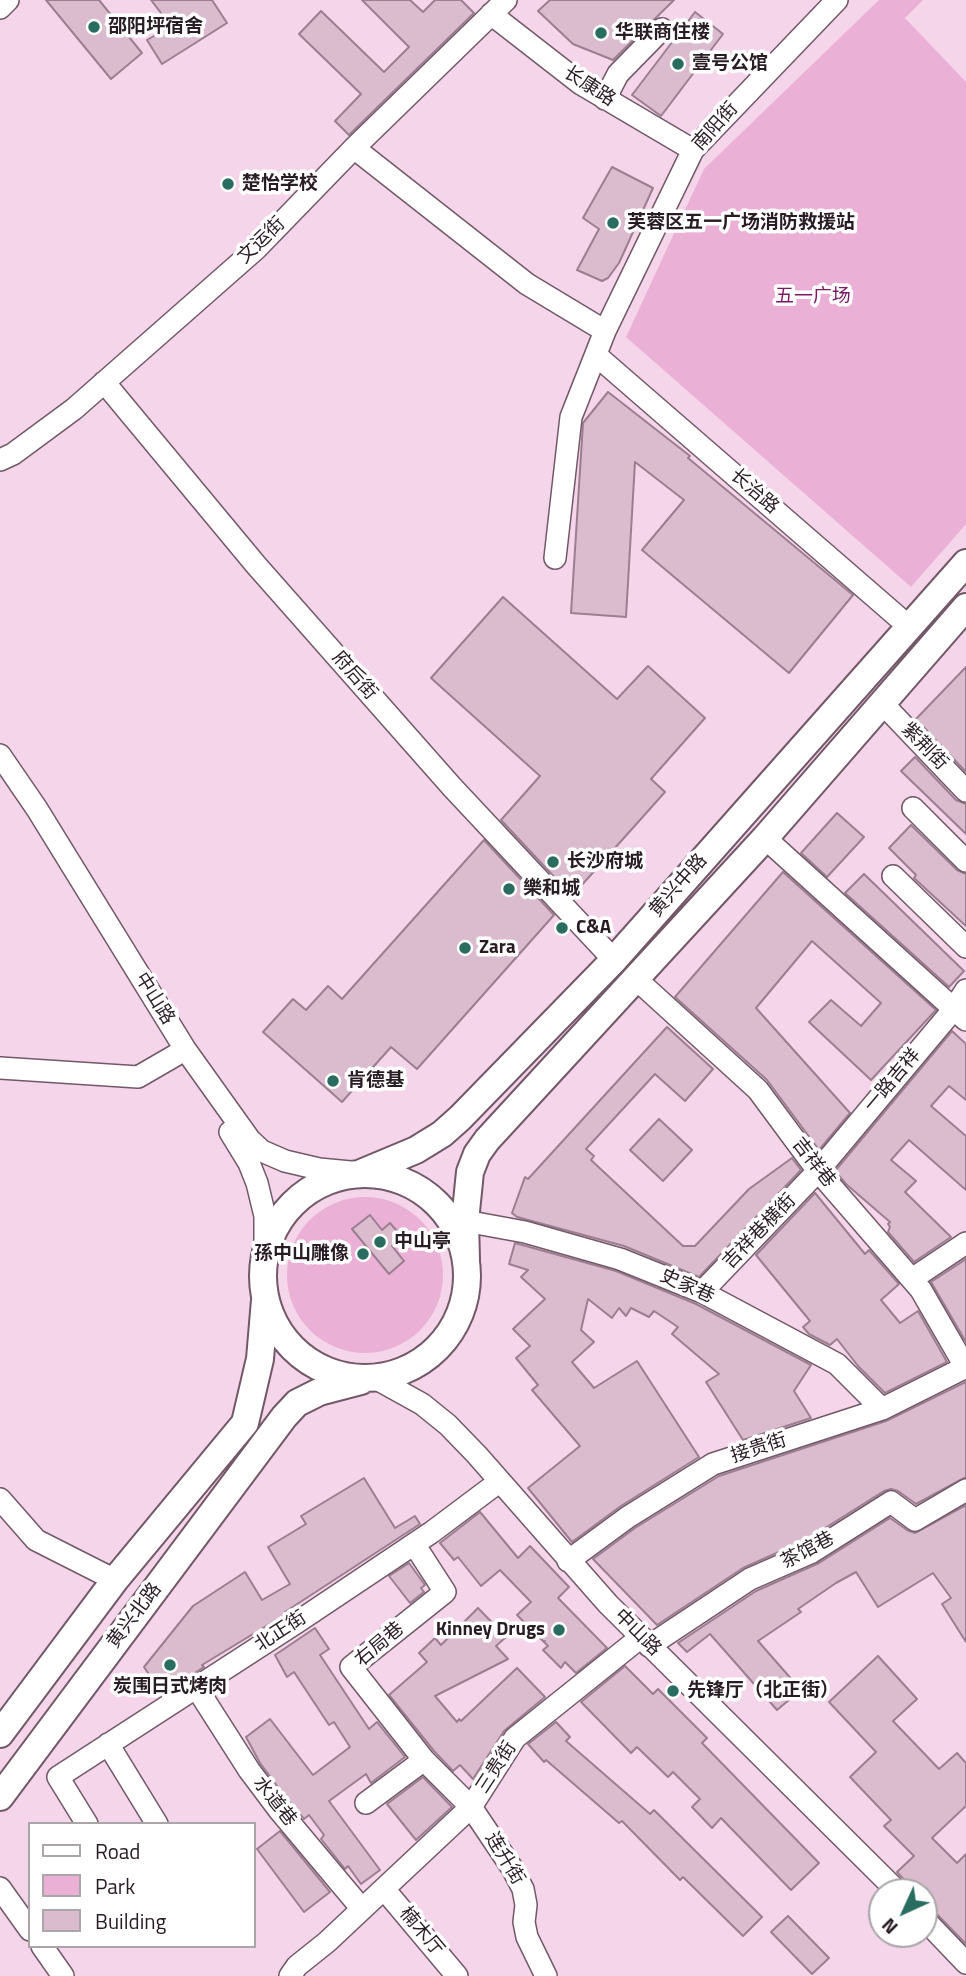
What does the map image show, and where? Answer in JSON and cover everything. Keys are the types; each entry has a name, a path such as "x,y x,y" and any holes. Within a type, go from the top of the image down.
{"main road":[{"name":"黄兴中路","path":"361,1174 416,1150 452,1125 614,960 966,563"},
{"name":"黄兴中路","path":"466,1260 465,1221 470,1172 477,1154 487,1140 765,838 966,607"},
{"path":"361,1174 395,1178 426,1194 450,1218 466,1260 463,1306 458,1320 441,1345 417,1364 376,1378 358,1378 334,1373 298,1352 276,1326 265,1295 263,1276 270,1238 291,1205 323,1182 361,1174"},
{"name":"黄兴北路","path":"0,1734 116,1580 245,1423 260,1359 265,1295"},
{"name":"黄兴北路","path":"0,1797 270,1435 297,1403 337,1387 376,1378"}],"street":[{"path":"0,8 8,0"},
{"name":"南阳街","path":"555,558 571,417 605,331 693,150 837,0"},
{"name":"长康路","path":"499,7 581,85 693,150"},
{"name":"文运街","path":"0,460 13,454 75,409 257,248 354,148 499,7"},
{"path":"605,99 618,74 662,29"},
{"path":"354,148 527,284 605,331"},
{"name":"长治路","path":"597,356 905,624 912,622"},
{"name":"府后街","path":"104,382 256,565 452,787 614,960"},
{"name":"紫荆街","path":"882,703 966,791"},
{"name":"中山路","path":"0,755 37,809 185,1049 250,1140 262,1150 285,1161 319,1169 361,1174"},
{"name":"中山路","path":"0,774 176,1055 249,1163 262,1200 266,1234 265,1256"},
{"path":"913,808 966,861"},
{"path":"765,838 959,1015"},
{"path":"893,876 966,947"},
{"name":"吉祥巷","path":"635,978 758,1090 818,1171 922,1290 966,1367"},
{"name":"一路吉祥","path":"818,1171 959,1015 966,990"},
{"path":"0,1068 138,1077 176,1055"},
{"name":"吉祥巷横街","path":"702,1292 818,1171"},
{"name":"史家巷","path":"465,1221 525,1233 620,1259 702,1292 837,1364 882,1409"},
{"path":"912,1279 966,1243"},
{"name":"接贵街","path":"568,1561 628,1517 713,1464 882,1409 966,1367"},
{"name":"中山路","path":"376,1378 436,1414 645,1642 884,1878"},
{"name":"北正街","path":"86,1822 58,1777 414,1544 500,1481"},
{"name":"茶馆巷","path":"645,1642 750,1579 812,1552 891,1502 915,1520 966,1490"},
{"path":"0,1499 36,1540 116,1580"},
{"name":"右局巷","path":"414,1544 445,1592 351,1667 424,1760"},
{"name":"三贵街","path":"290,1976 297,1966 327,1942 471,1807 515,1738 645,1642"},
{"name":"水道巷","path":"196,1687 264,1790 362,1909"},
{"path":"108,1744 156,1822"},
{"path":"366,1802 424,1760"},
{"name":"连升街","path":"424,1760 471,1807 512,1868 523,1889 527,1937 546,1976"},
{"path":"0,1888 28,1927"},
{"name":"楠木厅","path":"384,1889 457,1976"},
{"path":"938,1934 966,1963"},
{"path":"43,1948 63,1976"}],"green space":[{"name":"五一广场","path":"879,0 923,0 905,18 966,82 966,524 911,587 626,337 704,169"},
{"path":"365,1197 395,1203 420,1220 437,1245 443,1275 437,1305 420,1330 395,1347 365,1353 335,1347 310,1330 293,1305 287,1275 293,1245 310,1220 335,1203"}],"building":[{"name":"邵阳坪宿舍","path":"46,0 99,0 142,53 111,79"},
{"path":"151,0 212,0 227,23 162,64 147,40 171,26"},
{"path":"362,0 410,0 423,12 435,0 461,0 474,13 349,135 335,121 361,94 299,34 321,11 384,72 409,47"},
{"name":"华联商住楼","path":"550,0 674,0 613,60 573,44 538,11"},
{"name":"壹号公馆","path":"695,12 723,34 661,116 632,95"},
{"name":"芙蓉区五一广场消防救援站","path":"612,167 653,188 619,263 608,278 602,281 577,270 599,229 583,218"},
{"path":"608,392 690,456 688,458 853,595 789,673 642,550 684,500 635,462 626,617 571,613 583,423"},
{"path":"503,597 617,699 648,666 705,718 651,779 665,792 572,896 501,820 540,776 431,678"},
{"path":"966,667 966,772 916,719"},
{"path":"915,757 956,800 966,804 966,834 901,771"},
{"path":"837,813 864,837 827,877 801,853"},
{"path":"911,825 957,870 966,874 966,926 914,878 916,875 889,848"},
{"path":"484,840 554,915 417,1069 391,1047 342,1102 263,1032 293,999 306,1010 328,986 342,999"},
{"path":"783,872 936,1010 871,1080 809,1022 831,1000 861,1026 881,1003 812,941 756,1008 850,1113 819,1150 767,1080 675,997"},
{"path":"864,874 964,971 949,987 845,893"},
{"path":"667,1027 713,1069 685,1101 655,1074 586,1149 594,1156 591,1160 683,1246 695,1246 749,1189 792,1158 801,1170 699,1277 624,1246 517,1217 512,1213 525,1177 528,1179"},
{"path":"952,1031 966,1044 966,1100 949,1086 931,1106 966,1136 966,1190 909,1140 891,1160 916,1181 905,1192 951,1237 914,1262 888,1232 890,1222 835,1171"},
{"path":"659,1119 692,1150 663,1181 630,1150"},
{"path":"815,1193 865,1254 869,1250 899,1284 881,1300 900,1323 918,1311 947,1362 885,1393 858,1366 837,1339 830,1345 809,1334 803,1327 810,1321 756,1255"},
{"name":"中山亭","path":"370,1215 382,1230 390,1223 402,1237 392,1246 404,1261 389,1274 352,1229"},
{"path":"515,1243 616,1271 696,1304 811,1365 794,1391 811,1418 743,1440 706,1382 719,1374 672,1334 678,1327 654,1311 649,1317 631,1308 626,1316 619,1308 612,1318 588,1299 581,1330 594,1342 572,1362 594,1388 637,1361 699,1457 621,1506 572,1542 528,1488 580,1446 532,1390 538,1385 516,1358 530,1346 513,1329 545,1299 521,1277 528,1270 509,1264"},
{"path":"966,1259 966,1342 931,1282"},
{"path":"966,1382 966,1477 916,1504 898,1491 884,1491 806,1540 743,1568 657,1625 593,1559 635,1528 719,1476 886,1421"},
{"path":"364,1478 395,1528 415,1516 420,1524 285,1612 286,1614 202,1665 204,1667 162,1694 144,1667 193,1606 245,1572 262,1600 290,1584 268,1547 306,1524 301,1516"},
{"path":"966,1505 966,1642 942,1604 951,1598 933,1573 878,1607 856,1572 798,1609 801,1612 758,1641 801,1690 777,1710 710,1634 687,1652 678,1643 756,1591 819,1563 890,1518 915,1533"},
{"path":"480,1512 518,1558 530,1546 569,1587 558,1598 607,1648 576,1673 565,1662 561,1668 543,1650 548,1646 517,1615 531,1602 500,1570 481,1586 458,1557 454,1560 440,1543"},
{"path":"409,1563 425,1585 421,1588 424,1592 410,1603 389,1576"},
{"path":"478,1608 506,1637 496,1646 508,1659 435,1696 457,1722 459,1719 461,1721 517,1668 545,1697 504,1731 473,1779 460,1765 453,1771 389,1695 427,1662 419,1653 435,1638 441,1645"},
{"path":"315,1628 329,1649 320,1655 369,1729 377,1722 405,1757 371,1783 366,1774 329,1801 380,1870 361,1884 348,1866 345,1869 321,1839 324,1835 309,1815 304,1819 289,1802 260,1763 246,1737 270,1719 313,1775 350,1747 334,1722 329,1725 294,1672 287,1677 275,1655"},
{"path":"878,1656 917,1699 893,1721 939,1769 957,1753 966,1763 966,1806 932,1838 957,1863 966,1854 966,1944 938,1915 938,1878 902,1878 897,1872 914,1856 884,1826 891,1820 850,1777 876,1752 829,1702"},
{"path":"625,1666 653,1694 658,1689 707,1738 702,1743 819,1863 791,1890 721,1818 712,1828 692,1807 700,1799 673,1772 668,1777 637,1747 631,1753 581,1702"},
{"path":"556,1722 570,1737 566,1741 650,1814 654,1810 762,1917 743,1936 683,1877 680,1880 622,1821 619,1823 546,1760 544,1762 528,1744"},
{"path":"423,1777 452,1807 416,1840 387,1804"},
{"path":"280,1831 330,1892 304,1912 257,1849"},
{"path":"788,1916 829,1958 812,1974 771,1932"}],"place":[{"name":"邵阳坪宿舍","path":"94,27"},
{"name":"华联商住楼","path":"601,33"},
{"name":"壹号公馆","path":"678,64"},
{"name":"楚怡学校","path":"228,184"},
{"name":"芙蓉区五一广场消防救援站","path":"613,223"},
{"name":"长沙府城","path":"553,862"},
{"name":"樂和城","path":"509,889"},
{"name":"C&A","path":"562,928"},
{"name":"Zara","path":"465,948"},
{"name":"肯德基","path":"333,1081"},
{"name":"中山亭","path":"380,1242"},
{"name":"孫中山雕像","path":"363,1254"},
{"name":"Kinney Drugs","path":"559,1630"},
{"name":"炭围日式烤肉","path":"170,1665"},
{"name":"先锋厅（北正街）","path":"673,1691"}]}
